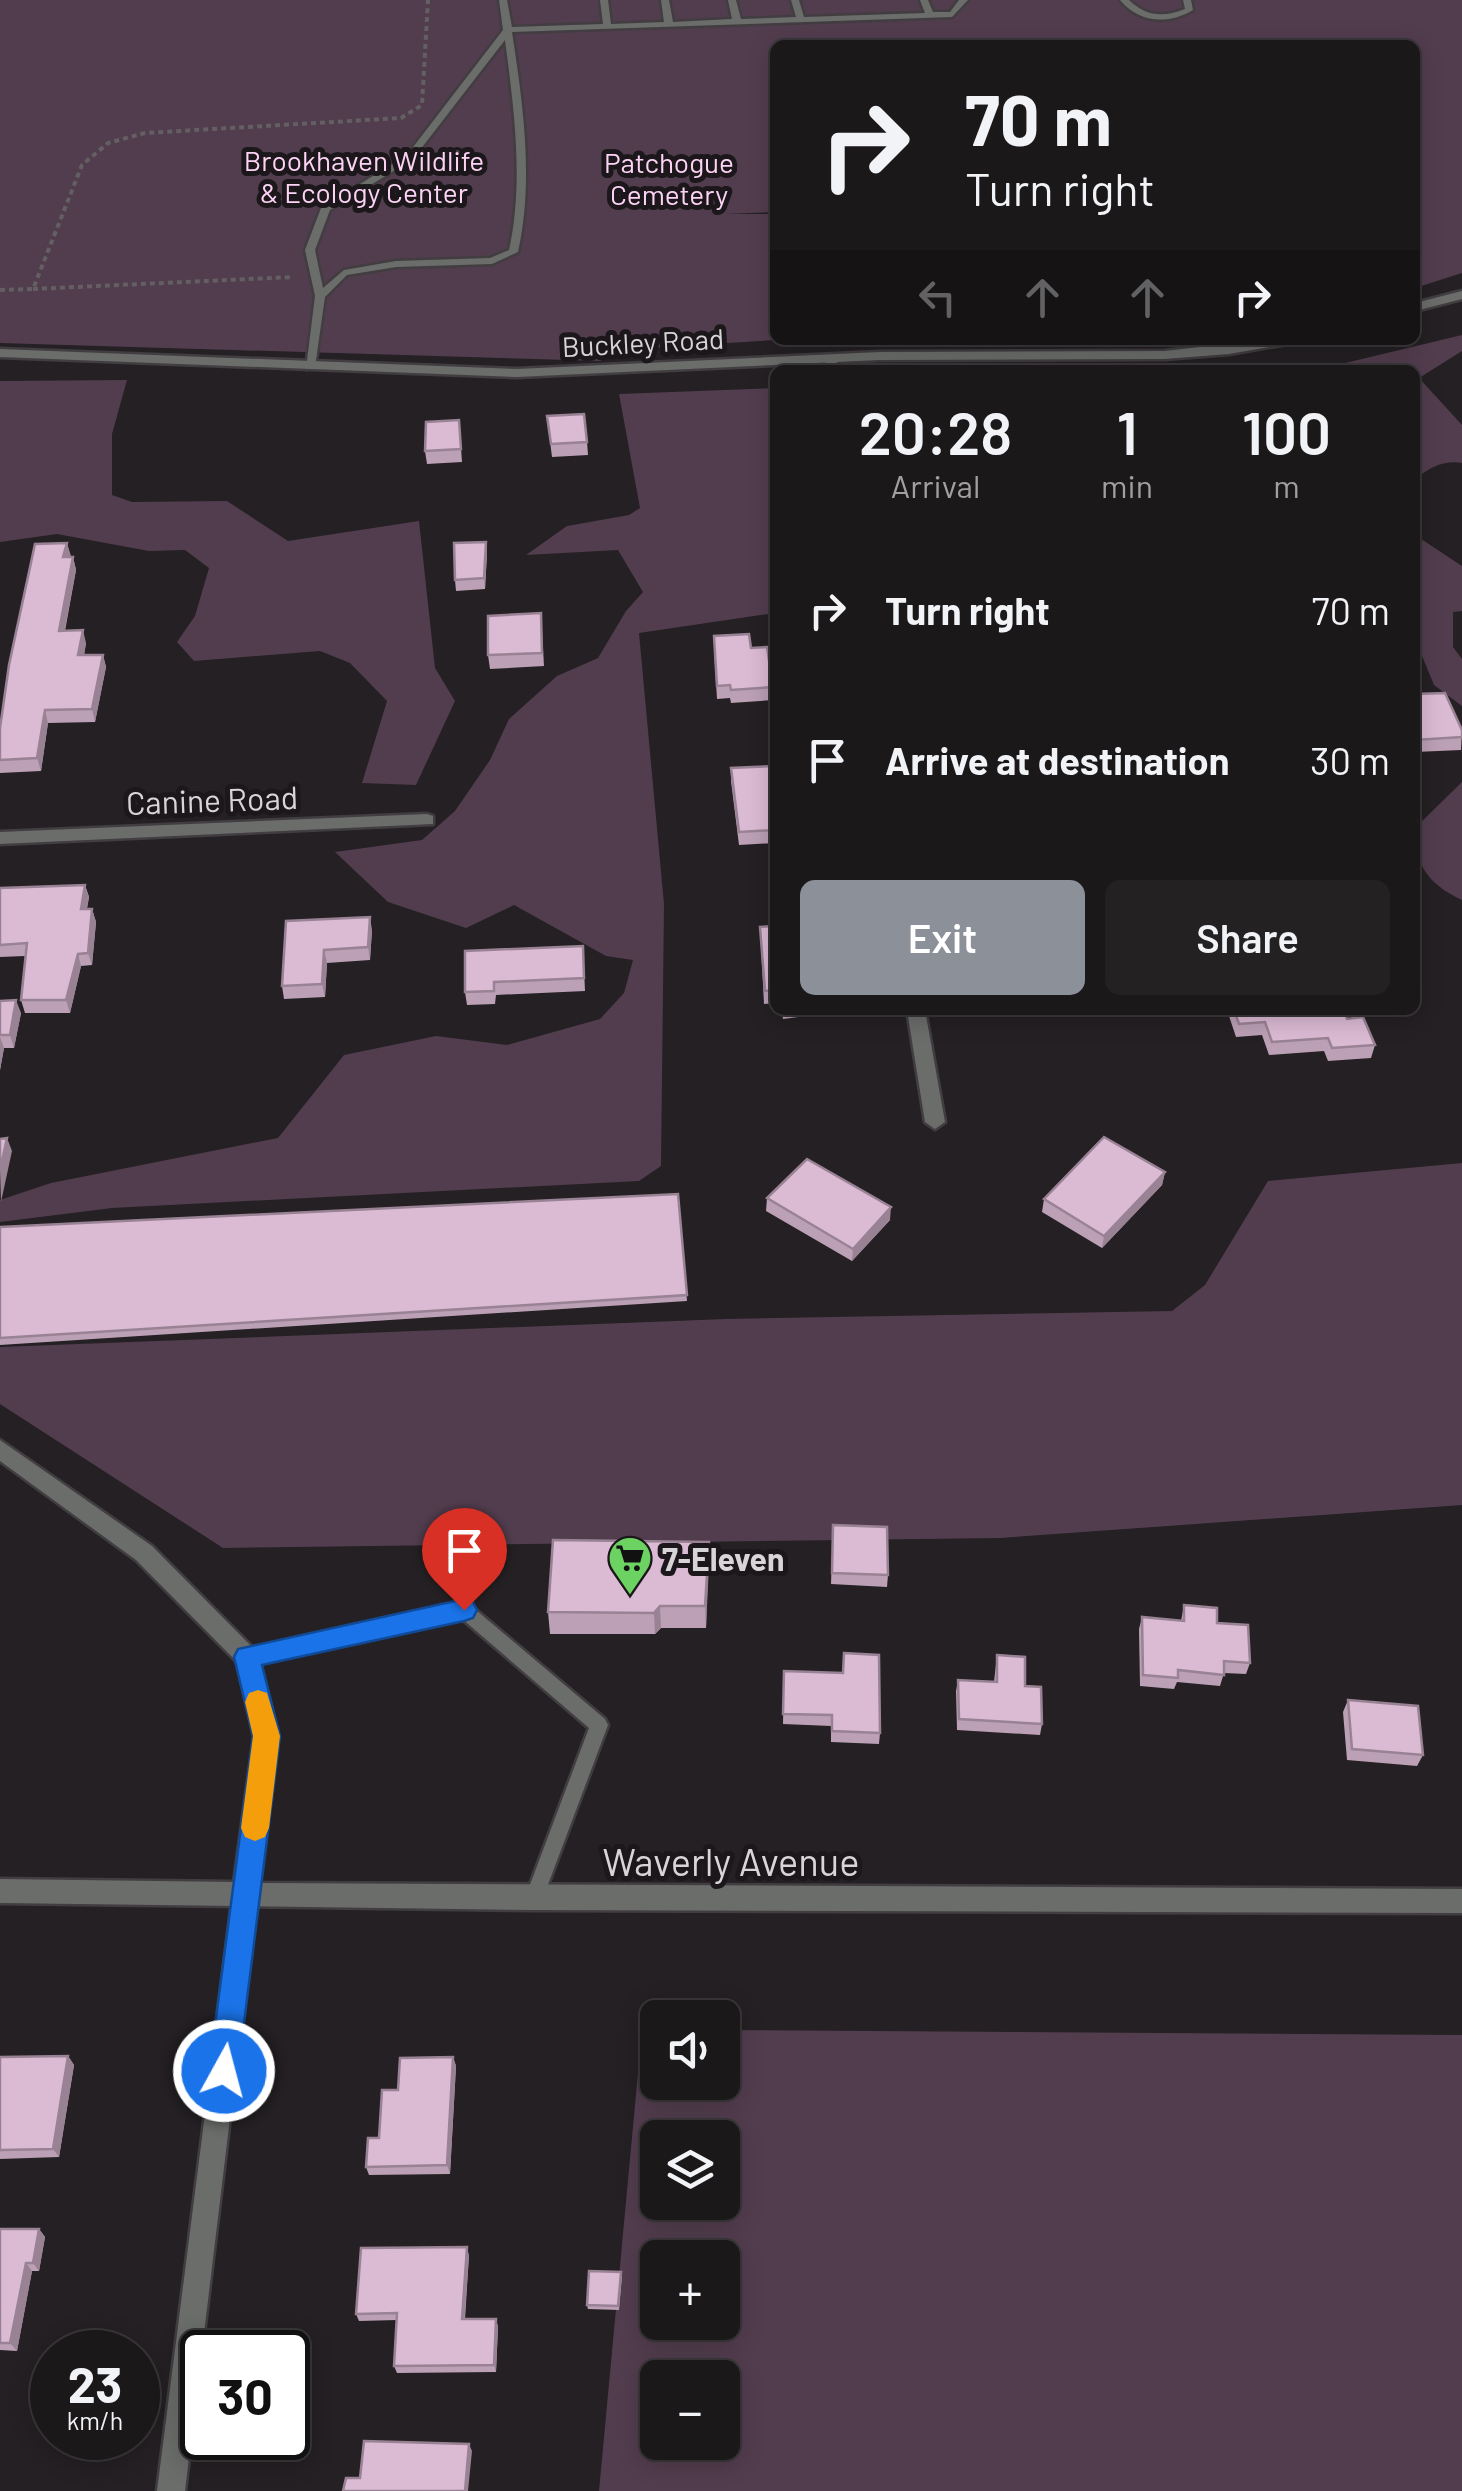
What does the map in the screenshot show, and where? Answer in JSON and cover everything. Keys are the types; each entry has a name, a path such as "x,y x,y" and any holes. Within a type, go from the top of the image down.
{"street":[{"path":"1420,307 1462,295"},
{"name":"Buckley Road","path":"796,365 1164,355 1258,345"},
{"name":"Buckley Road","path":"0,353 516,373 770,366"},
{"name":"Canine Road","path":"0,838 427,820"},
{"path":"917,1015 935,1122"},
{"path":"0,1450 144,1553 247,1657 266,1736 172,2491"},
{"name":"Waverly Avenue","path":"0,1891 534,1898 1462,1901"}],"lane":[{"path":"320,296 344,272 396,264 492,261 513,252 521,229 513,56 503,0"},
{"path":"604,0 608,26"},
{"path":"665,0 669,24"},
{"path":"732,0 736,22"},
{"path":"795,0 801,20"},
{"path":"860,0 866,17"},
{"path":"924,0 930,15"},
{"path":"508,30 952,14 964,0"},
{"path":"1124,0 1131,9 1150,18 1180,16 1189,3"},
{"path":"310,367 320,296 319,276 310,250 326,208 410,157 508,30"},
{"path":"247,1657 464,1610 599,1725 534,1898"}],"path":[{"path":"34,289 82,165 108,143 145,133 402,118 422,105 428,0"},
{"path":"0,290 319,276"}],"green space":[{"name":"Brookhaven Wildlife & Ecology Center","path":"0,0 1462,0 1462,273 1420,286 1420,40 770,40 770,212 725,214 770,214 770,340 601,351 601,361 0,343"},
{"path":"1462,335 1462,351 1420,377 1420,365 1337,365"},
{"path":"1420,379 1462,425 1462,463 1449,463 1420,476"},
{"path":"127,380 112,434 112,495 132,502 227,501 288,541 419,521 435,668 455,701 416,785 362,783 387,701 350,663 320,651 194,661 177,642 195,616 209,568 185,550 149,551 57,534 0,542 0,381"},
{"path":"770,388 770,614 639,633 664,904 661,1166 639,1181 112,1208 0,1222 0,1200 51,1183 278,1138 344,1055 436,1036 507,1045 600,1019 624,993 633,960 606,956 514,905 466,928 388,902 335,852 422,840 455,811 490,760 509,719 557,676 598,658 626,611 643,592 618,550 526,555 567,526 629,515 640,508 619,394"},
{"path":"1420,538 1462,566 1462,611 1453,612 1453,647 1462,659 1462,706 1434,685 1420,651"},
{"path":"1462,782 1462,900 1432,880 1421,863 1420,823"},
{"path":"1462,1163 1462,1505 1000,1538 223,1548 0,1404 0,1347 726,1319 1172,1311 1205,1285 1268,1181"},
{"path":"740,2030 1462,2035 1462,2491 599,2491 640,2051 640,2100 740,2100"}],"building":[{"path":"584,414 587,442 551,444 547,416"},
{"path":"459,420 461,449 425,451 426,422"},
{"path":"486,542 484,578 455,580 454,543"},
{"path":"67,543 63,557 73,557 59,631 83,630 78,655 103,655 92,709 45,710 37,758 0,760 0,728 9,665 35,544"},
{"path":"541,613 542,653 488,655 488,616"},
{"path":"749,634 751,648 767,647 770,687 731,690 730,685 717,686 714,636"},
{"path":"1445,693 1462,737 1420,740 1420,694"},
{"path":"770,766 770,830 739,832 731,768"},
{"path":"85,885 81,909 92,909 88,953 78,954 66,1000 21,1000 27,943 0,945 0,888"},
{"path":"370,917 368,947 324,950 322,984 282,986 286,921"},
{"path":"770,926 770,990 765,991 760,927"},
{"path":"583,946 584,978 494,982 494,991 465,992 465,951"},
{"path":"16,1000 10,1035 0,1035 0,1001"},
{"path":"1236,1015 1363,1017 1375,1045 1332,1048 1328,1038 1272,1042 1265,1022 1239,1024"},
{"path":"1104,1137 1165,1172 1104,1236 1044,1199"},
{"path":"7,1138 0,1170 0,1139"},
{"path":"807,1159 891,1207 853,1249 767,1198"},
{"path":"678,1194 687,1295 0,1338 0,1227"},
{"path":"833,1525 887,1527 888,1575 832,1573"},
{"name":"7-Eleven","path":"553,1540 709,1542 705,1606 660,1606 654,1613 548,1612"},
{"path":"1184,1605 1217,1608 1217,1623 1248,1625 1250,1663 1224,1661 1224,1675 1178,1670 1178,1678 1143,1675 1142,1617 1184,1621"},
{"path":"844,1653 879,1655 880,1733 832,1731 832,1715 783,1714 784,1671 843,1673"},
{"path":"997,1655 1025,1657 1025,1686 1041,1687 1042,1724 959,1719 958,1680 997,1682"},
{"path":"1348,1700 1418,1706 1423,1755 1352,1749"},
{"path":"68,2056 53,2149 0,2150 0,2057"},
{"path":"453,2057 447,2165 366,2167 368,2138 379,2138 382,2090 398,2090 400,2058"},
{"path":"0,2229 39,2229 33,2263 26,2263 10,2343 0,2343"},
{"path":"467,2247 462,2319 496,2319 494,2365 394,2366 397,2313 356,2314 361,2248"},
{"path":"589,2271 621,2272 618,2306 587,2305"},
{"path":"364,2441 469,2444 465,2491 343,2491 346,2478 360,2478"}],"slow traffic":[{"path":"255,1828 266,1736 258,1702"}],"place":[{"name":"7-Eleven","path":"630,1596"}],"route":[{"path":"224,2071 266,1736 247,1657 464,1610"}],"park label":[{"name":"Patchogue Cemetery","path":"669,178"}]}
